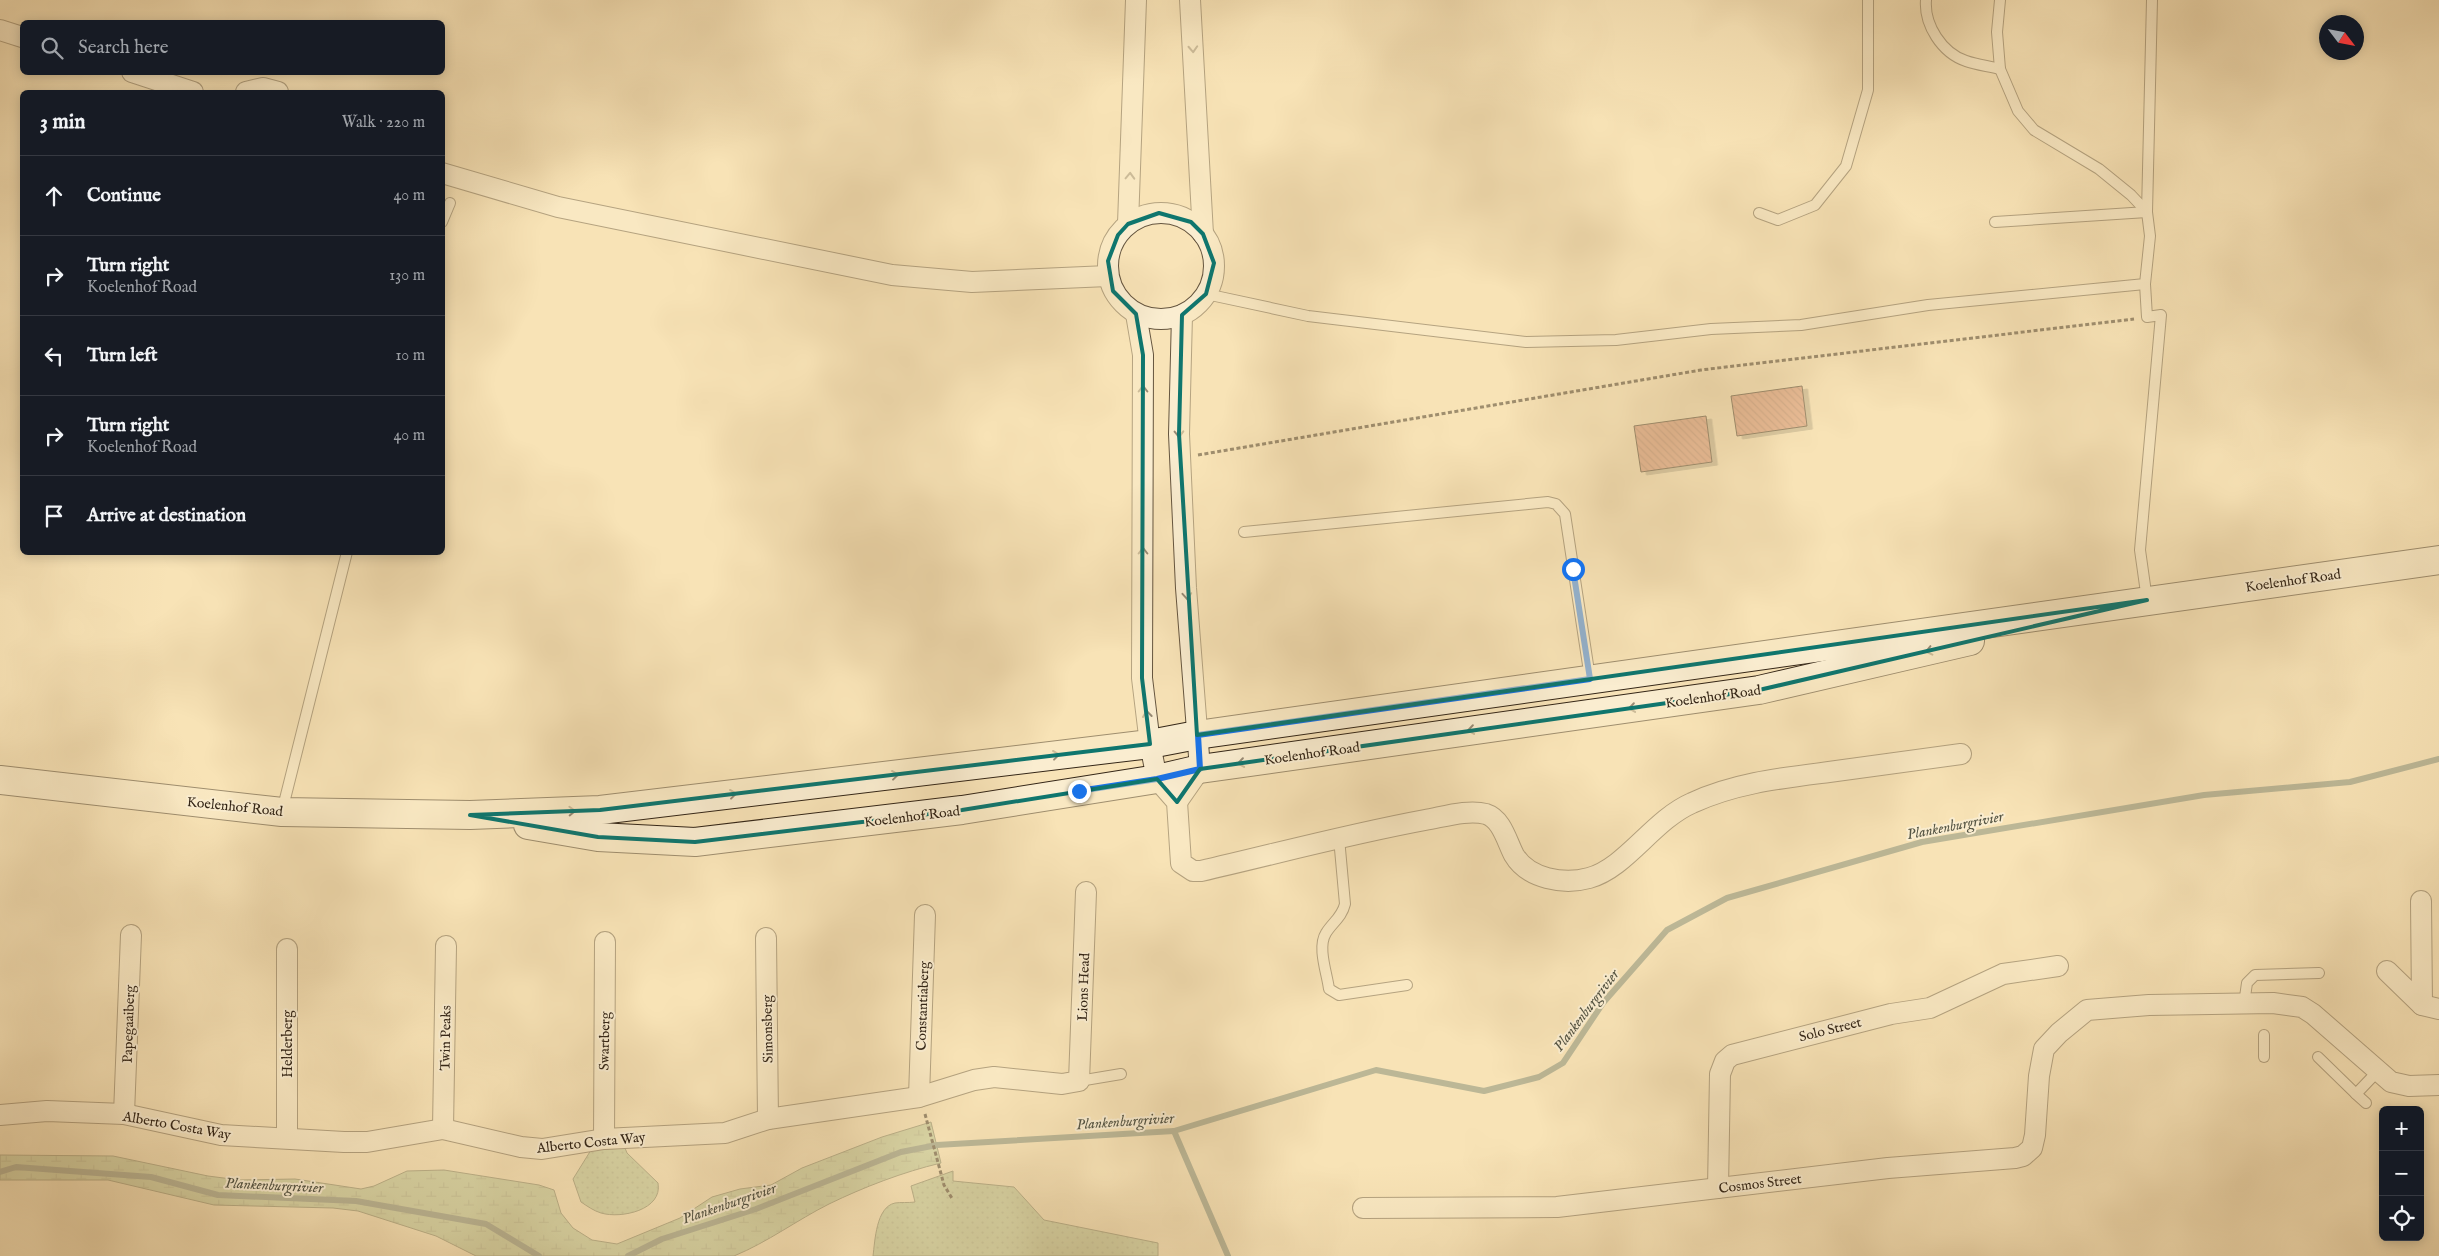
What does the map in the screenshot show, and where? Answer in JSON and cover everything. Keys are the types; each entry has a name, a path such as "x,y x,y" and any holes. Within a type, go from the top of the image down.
{"main road":[{"name":"Koelenhof Road","path":"0,780 282,812 470,815 600,810 1150,744 1198,735 1590,679 2439,560"},
{"name":"Koelenhof Road","path":"470,815 598,837 695,842 962,810 1157,779 1200,769 1759,690 2147,600"}],"street":[{"path":"1128,224 1136,0"},
{"path":"1190,0 1204,234"},
{"path":"0,30 20,36"},
{"path":"141,75 187,90"},
{"path":"254,90 263,88 270,90"},
{"path":"445,174 558,206 892,275 972,282 1108,276"},
{"path":"1159,213 1176,215 1191,222 1204,234 1211,248 1214,264 1212,279 1206,294 1196,306 1182,315 1167,319 1151,319 1136,314 1123,304 1113,291 1108,276 1108,261 1111,247 1118,234 1128,224 1142,216 1159,213"},
{"path":"1136,314 1143,355 1142,678 1150,744 1157,779 1177,802 1181,862 1193,871 1201,872 1339,838 1456,815 1482,814 1492,817 1507,838 1514,856 1535,873 1555,880 1588,878 1612,868 1656,826 1688,804 1733,787 1961,754"},
{"path":"1177,802 1200,769 1186,588 1180,458 1182,315"},
{"name":"Lions Head","path":"1079,1082 1086,892"},
{"path":"2421,901 2431,1007"},
{"name":"Constantiaberg","path":"921,1104 925,915"},
{"name":"Papegaaiberg","path":"124,1114 131,935"},
{"name":"Simonsberg","path":"766,938 768,1120"},
{"name":"Swartberg","path":"604,1139 605,942"},
{"name":"Twin Peaks","path":"443,1129 446,946"},
{"name":"Helderberg","path":"287,949 287,1138"},
{"name":"Solo Street","path":"1718,1188 1720,1074 1726,1062 1732,1056 1881,1016 1930,1008 2003,974 2058,966"},
{"path":"2387,971 2431,1007"},
{"name":"Cosmos Street","path":"1363,1208 1557,1207 1888,1168 2023,1156 2032,1148 2035,1135 2039,1076 2044,1050 2059,1033 2087,1010 2149,1005 2273,1003 2302,1007 2323,1022 2377,1072 2391,1082 2399,1085 2439,1085"},
{"name":"Alberto Costa Way","path":"0,1115 47,1110 124,1114 221,1135 368,1142 443,1129 521,1148 542,1149 604,1139 726,1133 768,1120 921,1104 974,1080 994,1077 1062,1084 1079,1082"}],"lane":[{"path":"1758,213 1778,220 1814,205 1846,166 1868,90 1868,0"},
{"path":"1926,0 1932,31 1944,46 1964,61 2000,68"},
{"path":"2000,0 1997,32 2000,68 2018,111 2034,130 2099,169 2131,195 2147,212"},
{"path":"2147,600 2140,550 2161,315 2147,317 2145,284 2150,236 2147,212 2152,0"},
{"path":"445,215 450,203"},
{"path":"1995,222 2147,212"},
{"path":"1206,294 1308,316 1526,342 1616,340 1711,328 1800,325 1937,304 2145,284"},
{"path":"1244,532 1548,502 1556,504 1565,514 1590,679"},
{"path":"282,812 346,555"},
{"path":"1339,838 1345,904 1343,912 1326,933 1323,941 1329,989 1339,995 1407,985"},
{"path":"2244,1004 2247,983 2255,974 2319,973"},
{"path":"2264,1035 2264,1057"},
{"path":"2318,1058 2366,1103"},
{"path":"2356,1094 2377,1072"},
{"name":"Alberto Costa Way","path":"1079,1082 1121,1074"}],"path":[{"path":"1180,458 1701,370 2147,317"},
{"path":"921,1104 944,1185 953,1200"}],"highlighted area":[{"path":"1159,213 1191,222 1203,234 1214,263 1206,294 1182,315 1179,434 1197,735 2147,600 1759,690 1200,769 1177,802 1157,779 962,810 695,842 598,837 470,815 600,810 1150,744 1142,678 1143,355 1136,314 1113,291 1108,261 1118,235 1128,224"}],"green space":[{"path":"931,1122 941,1163 898,1175 842,1198 734,1256 476,1256 436,1236 358,1211 333,1208 214,1205 108,1180 0,1180 0,1155 113,1156 208,1176 239,1180 295,1179 361,1189 374,1186 407,1171 444,1170 539,1185 554,1190 561,1213 573,1228 592,1240 617,1244 680,1218 712,1197 740,1189 771,1185 802,1168 882,1137"},
{"path":"625,1148 627,1153 658,1183 658,1192 654,1200 639,1210 619,1215 609,1215 593,1210 581,1202 573,1179 591,1150"},
{"path":"953,1171 953,1181 1014,1187 1044,1220 1158,1243 1158,1256 873,1256 878,1225 884,1211 895,1203 915,1202 911,1186"}],"building":[{"path":"1802,386 1807,426 1737,436 1731,396"},
{"path":"1706,416 1712,462 1641,472 1634,426"}],"waterway":[{"name":"Plankenburgrivier","path":"628,1256 662,1239 756,1209 901,1152 937,1145 1174,1131 1376,1070 1484,1091 1539,1077 1563,1063 1603,1003 1667,930 1727,898 1922,842 2204,795 2350,782 2439,759"},
{"path":"1174,1131 1228,1256"},
{"name":"Plankenburgrivier","path":"0,1172 16,1167 151,1177 218,1195 356,1201 486,1224 539,1256"}],"route":[{"path":"1079,791 1157,779 1200,769 1198,735 1590,679 1573,569"}]}
